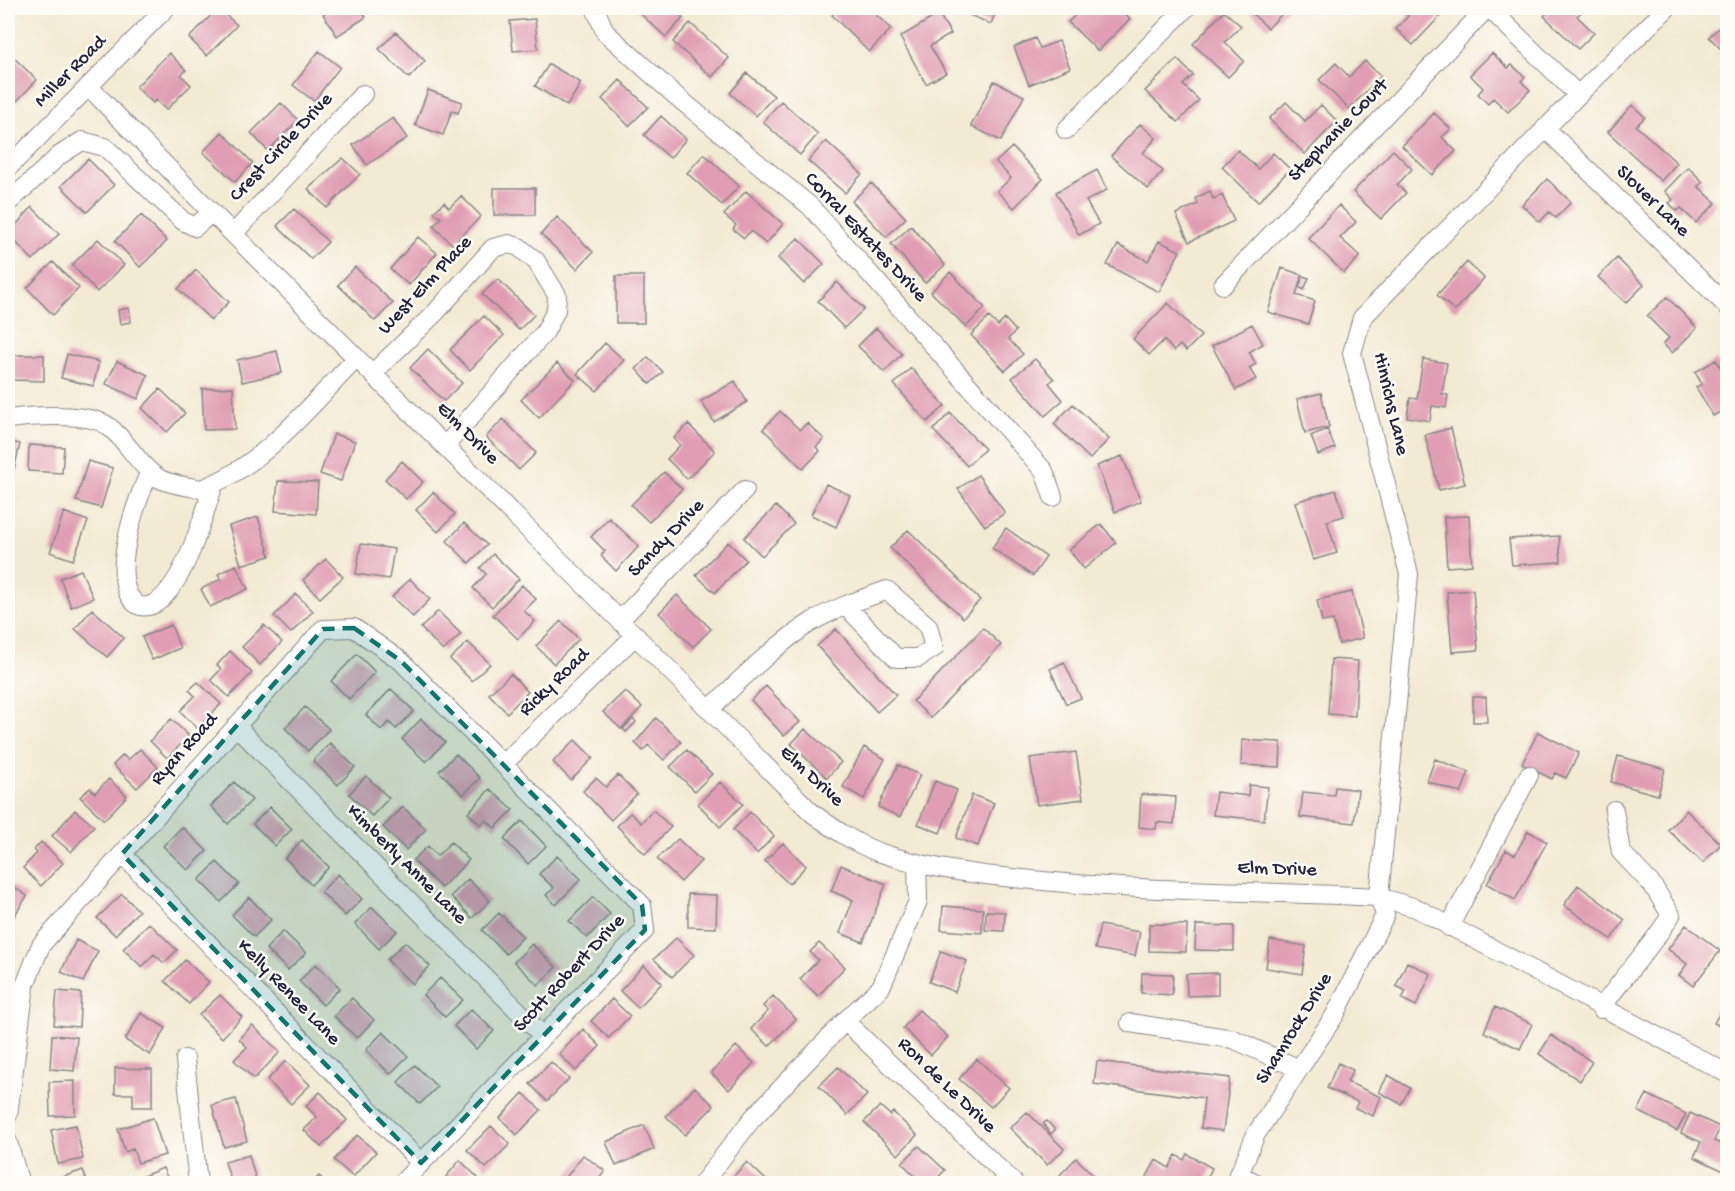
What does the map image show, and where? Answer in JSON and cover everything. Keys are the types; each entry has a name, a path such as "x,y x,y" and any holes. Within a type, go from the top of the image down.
{"street":[{"name":"Miller Road","path":"10,160 90,88 166,8"},
{"name":"Corral Estates Drive","path":"595,8 605,32 676,96 810,206 1044,471 1053,497"},
{"path":"1066,130 1186,8"},
{"path":"1488,8 1578,95"},
{"name":"Stephanie Court","path":"1223,285 1488,8"},
{"name":"Hinrichs Lane","path":"1379,897 1409,574 1352,353 1362,318 1545,128 1667,8"},
{"name":"Elm Drive","path":"90,88 232,234 621,619 812,813 830,827 877,851 917,863 1007,878 1097,886 1379,897 1416,908 1601,1009 1728,1074"},
{"name":"Crest Circle Drive","path":"232,234 363,94"},
{"name":"Slover Lane","path":"1545,128 1728,307"},
{"path":"8,203 60,155 82,141 105,147 183,221 195,227 211,213"},
{"name":"West Elm Place","path":"373,373 436,312 493,248 509,244 519,247 536,261 557,295 556,310 545,332 446,445"},
{"path":"8,419 29,416 71,417 106,425 150,472 162,480 201,489 251,463 277,441 357,358"},
{"path":"150,472 141,490 126,544 124,567 124,586 128,596 137,605 145,607 155,603 178,574 190,553 214,484"},
{"name":"Sandy Drive","path":"621,619 746,490"},
{"path":"710,709 776,649 814,621 846,606 886,591 928,626 934,648 918,658 896,658 846,606"},
{"name":"Ryan Road","path":"8,1115 25,985 41,945 323,629 354,628 401,661 504,763"},
{"name":"Ricky Road","path":"504,763 636,635"},
{"name":"Kimberly Anne Lane","path":"236,726 543,1036"},
{"name":"Scott Robert Drive","path":"401,1184 645,930 642,905 504,763"},
{"path":"1449,927 1529,775"},
{"path":"1601,1009 1627,971 1658,936 1671,915 1653,886 1621,852 1614,810"},
{"name":"Kelly Renee Lane","path":"122,854 421,1163"},
{"path":"702,1184 752,1119 845,1021 881,987 918,901 917,863"},
{"name":"Shamrock Drive","path":"1237,1179 1256,1134 1297,1068 1335,1015 1385,915 1379,897"},
{"name":"Ron de Le Drive","path":"845,1021 1015,1184"},
{"path":"1130,1023 1233,1038 1297,1068"},
{"path":"185,1059 198,1184"},
{"path":"8,1142 20,1184"},
{"path":"1237,1179 1258,1184"}],"highlighted area":[{"path":"354,628 401,661 642,905 645,930 421,1163 122,854 323,629"}],"building":[{"path":"218,8 237,25 207,56 189,38"},
{"path":"334,8 360,8 366,17 337,36 323,14"},
{"path":"634,8 671,8 683,18 666,37"},
{"path":"839,8 869,8 891,29 869,52 832,15"},
{"path":"953,8 997,8 991,24"},
{"path":"1083,8 1089,11 1093,8 1118,8 1130,19 1098,51 1068,22"},
{"path":"1246,8 1288,8 1268,28"},
{"path":"1403,8 1448,8 1413,45 1396,29 1408,16"},
{"path":"1553,8 1586,8 1577,16 1594,33 1578,49 1544,16"},
{"path":"1224,11 1241,26 1225,42 1244,61 1228,77 1193,44"},
{"path":"939,14 951,34 930,46 946,73 926,84 900,37"},
{"path":"535,19 538,49 513,51 510,21"},
{"path":"1728,19 1728,52 1726,54 1709,37"},
{"path":"690,23 729,58 712,77 673,42"},
{"path":"396,32 425,61 409,78 379,49"},
{"path":"1035,38 1040,48 1059,41 1070,68 1029,85 1014,47"},
{"path":"319,51 340,67 314,101 293,85"},
{"path":"8,52 37,80 17,101 8,92"},
{"path":"169,53 186,70 181,75 191,85 166,110 156,100 153,103 136,87"},
{"path":"1492,53 1508,68 1512,65 1525,77 1521,81 1530,90 1508,112 1493,98 1488,104 1478,94 1483,88 1470,75"},
{"path":"1177,59 1193,75 1183,85 1199,100 1178,122 1145,91"},
{"path":"1365,61 1381,76 1349,109 1319,80 1336,63 1349,77"},
{"path":"549,64 581,83 567,106 535,86"},
{"path":"747,73 774,96 756,116 730,93"},
{"path":"620,80 648,107 629,126 602,99"},
{"path":"994,81 1024,96 1001,141 971,126"},
{"path":"428,90 462,102 458,113 452,111 443,135 415,125"},
{"path":"781,101 818,134 800,155 763,122"},
{"path":"1286,102 1305,121 1321,105 1337,121 1305,154 1269,119"},
{"path":"281,103 298,120 268,151 251,133"},
{"path":"1632,105 1645,117 1636,126 1677,163 1661,181 1608,132"},
{"path":"1434,113 1451,129 1442,137 1456,151 1432,175 1402,146"},
{"path":"661,116 686,139 670,158 644,135"},
{"path":"393,118 407,138 367,165 353,145"},
{"path":"1140,124 1156,138 1143,153 1163,171 1148,189 1111,156"},
{"path":"222,132 253,163 235,182 203,152"},
{"path":"826,141 862,174 845,193 808,161"},
{"path":"1012,147 1043,179 1014,208 997,191 1011,178 996,162"},
{"path":"1238,150 1258,169 1273,153 1290,169 1258,202 1222,167"},
{"path":"1393,150 1412,169 1397,185 1406,193 1381,219 1353,192"},
{"path":"704,154 739,186 722,205 687,173"},
{"path":"343,158 360,174 327,208 308,189"},
{"path":"88,159 114,185 87,212 61,186"},
{"path":"1688,167 1703,182 1698,186 1716,203 1696,223 1681,208 1677,211 1669,203 1673,200 1665,191"},
{"path":"1097,170 1107,190 1086,201 1099,224 1079,235 1056,192"},
{"path":"1547,179 1571,202 1556,218 1549,212 1540,222 1522,205"},
{"path":"871,183 906,218 886,237 852,201"},
{"path":"494,188 535,188 535,215 494,215"},
{"path":"746,191 783,224 766,244 751,231 744,238 733,229 736,225 724,215"},
{"path":"1210,191 1213,199 1222,195 1234,221 1189,242 1176,214 1198,204 1196,198"},
{"path":"461,196 481,216 453,245 433,226 441,218 434,212 444,202 449,208"},
{"path":"1339,205 1356,222 1340,238 1360,256 1344,273 1308,238"},
{"path":"32,207 59,234 33,260 8,234"},
{"path":"294,209 328,242 311,259 277,226"},
{"path":"141,215 167,241 140,267 115,241"},
{"path":"557,217 593,252 577,269 541,234"},
{"path":"911,226 945,265 925,283 891,244"},
{"path":"418,237 437,253 409,285 390,269"},
{"path":"798,238 824,264 804,284 778,258"},
{"path":"98,239 124,265 97,292 72,265"},
{"path":"1159,241 1180,251 1159,292 1107,265 1118,245 1148,261"},
{"path":"1617,258 1644,285 1626,303 1598,277"},
{"path":"53,262 79,288 53,315 27,288"},
{"path":"1467,262 1484,278 1455,311 1437,295"},
{"path":"355,267 393,303 375,321 338,285"},
{"path":"1282,268 1302,275 1296,295 1315,301 1308,324 1268,312"},
{"path":"196,270 229,302 211,320 178,289"},
{"path":"950,272 985,308 966,327 931,292"},
{"path":"616,276 644,276 644,323 616,323"},
{"path":"1303,276 1309,278 1304,290 1299,287"},
{"path":"498,279 534,315 519,330 482,294"},
{"path":"837,282 864,309 844,328 818,301"},
{"path":"1667,297 1697,328 1672,353 1663,344 1669,338 1647,316"},
{"path":"1168,303 1201,336 1186,351 1180,345 1174,351 1164,340 1149,355 1133,339"},
{"path":"129,308 131,322 120,324 118,310"},
{"path":"484,316 504,335 470,370 450,350"},
{"path":"989,317 998,326 1005,319 1016,331 1008,339 1023,354 1005,371 971,335"},
{"path":"1252,324 1263,344 1249,352 1256,364 1249,368 1256,379 1236,390 1212,346"},
{"path":"876,328 902,354 884,372 858,346"},
{"path":"605,343 624,360 597,391 577,374"},
{"path":"428,349 462,383 444,401 410,368"},
{"path":"277,351 282,373 242,382 237,360"},
{"path":"67,354 99,362 93,386 61,378"},
{"path":"10,355 44,355 44,381 10,380"},
{"path":"648,357 663,372 650,384 636,369"},
{"path":"1035,359 1054,379 1049,383 1063,400 1045,416 1012,378"},
{"path":"1423,359 1447,363 1442,394 1448,395 1446,408 1432,406 1430,421 1407,417 1410,398 1417,399"},
{"path":"1716,360 1728,379 1728,408 1713,416 1696,387 1702,384 1695,372"},
{"path":"117,361 148,375 138,399 106,384"},
{"path":"557,363 575,380 539,418 521,400"},
{"path":"911,368 945,406 927,422 894,384"},
{"path":"735,381 747,402 714,422 701,401"},
{"path":"233,387 235,429 204,430 202,389"},
{"path":"160,389 185,413 167,432 142,408"},
{"path":"1321,393 1329,427 1305,433 1297,399"},
{"path":"1073,404 1109,439 1090,459 1054,424"},
{"path":"780,411 800,430 807,423 824,439 816,447 820,451 803,469 763,429"},
{"path":"950,413 985,449 967,466 933,430"},
{"path":"503,419 536,453 519,470 486,437"},
{"path":"688,424 715,451 687,479 667,459 680,445 674,438"},
{"path":"1451,428 1465,484 1439,490 1425,435"},
{"path":"1327,429 1335,448 1318,455 1311,436"},
{"path":"334,434 355,441 341,481 320,474"},
{"path":"8,441 20,444 14,470 8,469"},
{"path":"29,445 64,447 62,473 28,471"},
{"path":"1122,456 1141,501 1115,512 1097,466"},
{"path":"88,461 113,468 101,508 76,501"},
{"path":"402,461 423,482 406,499 385,479"},
{"path":"664,472 682,489 649,522 631,505"},
{"path":"978,475 1005,513 985,526 958,489"},
{"path":"278,481 318,482 316,514 275,511"},
{"path":"826,484 850,495 836,527 811,515"},
{"path":"1336,490 1344,516 1327,521 1337,553 1313,560 1295,502"},
{"path":"433,492 455,514 438,532 416,510"},
{"path":"776,506 794,524 762,556 744,538"},
{"path":"64,512 88,521 73,560 50,552"},
{"path":"1469,516 1472,565 1447,567 1444,517"},
{"path":"258,517 270,556 241,565 229,526"},
{"path":"609,518 639,546 616,571 601,556 605,551 591,537"},
{"path":"464,523 487,545 469,563 447,541"},
{"path":"1101,524 1116,543 1084,569 1069,550"},
{"path":"1006,528 1046,557 1033,576 992,548"},
{"path":"908,530 980,600 963,618 890,548"},
{"path":"1559,536 1561,562 1512,565 1509,539"},
{"path":"728,542 746,560 715,593 696,575"},
{"path":"361,544 394,549 389,579 356,574"},
{"path":"493,554 519,579 492,607 473,588 486,574 480,568"},
{"path":"326,559 343,577 320,598 303,580"},
{"path":"236,565 248,589 210,607 201,589 221,579 218,574"},
{"path":"81,570 93,598 71,607 60,578"},
{"path":"410,579 430,599 413,617 392,597"},
{"path":"522,585 536,599 524,611 535,621 518,639 493,615"},
{"path":"1473,590 1478,650 1452,652 1447,592"},
{"path":"1352,592 1363,638 1339,644 1333,620 1322,622 1317,600"},
{"path":"296,594 313,611 291,633 274,616"},
{"path":"677,595 711,629 693,647 659,613"},
{"path":"92,609 124,638 107,657 75,629"},
{"path":"438,611 461,634 443,651 421,628"},
{"path":"561,621 579,639 554,664 536,646"},
{"path":"171,625 180,648 152,660 142,637"},
{"path":"264,625 282,642 260,665 242,647"},
{"path":"983,628 1001,645 931,718 913,701"},
{"path":"836,629 896,695 877,712 817,646"},
{"path":"468,642 490,664 472,681 450,659"},
{"path":"230,651 252,673 229,697 211,680 221,669 217,665"},
{"path":"357,654 375,672 349,699 331,681"},
{"path":"1331,659 1358,661 1355,716 1328,714"},
{"path":"1064,662 1081,698 1066,704 1050,669"},
{"path":"511,674 528,692 507,713 489,694"},
{"path":"198,682 221,704 197,728 180,711 195,696 189,690"},
{"path":"766,686 800,722 784,736 751,700"},
{"path":"391,689 414,711 396,729 389,722 381,730 366,715"},
{"path":"625,691 642,707 621,729 603,712"},
{"path":"1473,697 1486,697 1487,722 1473,722"},
{"path":"305,707 329,729 308,751 285,728"},
{"path":"656,718 681,742 664,760 648,745 643,751 635,743"},
{"path":"171,719 189,736 167,758 150,741"},
{"path":"421,719 445,742 426,762 402,739"},
{"path":"633,719 636,722 626,732 623,729"},
{"path":"805,729 841,762 827,778 791,744"},
{"path":"1538,732 1579,753 1566,778 1555,773 1552,779 1522,764"},
{"path":"575,740 593,758 571,780 553,762"},
{"path":"1242,740 1281,742 1280,767 1241,765"},
{"path":"330,743 355,767 338,785 313,761"},
{"path":"864,747 885,759 864,799 843,787"},
{"path":"140,749 158,767 137,788 113,765 123,755 128,760"},
{"path":"687,750 712,774 695,791 670,767"},
{"path":"1076,752 1083,799 1037,805 1030,758"},
{"path":"456,754 480,778 463,795 439,771"},
{"path":"1618,756 1665,769 1658,795 1611,782"},
{"path":"1435,759 1469,772 1461,793 1427,781"},
{"path":"898,765 920,775 900,817 878,807"},
{"path":"618,775 637,794 611,820 583,791 596,778 606,787"},
{"path":"366,776 389,798 372,816 349,794"},
{"path":"109,779 127,796 104,820 80,797 90,788 95,793"},
{"path":"935,781 957,790 940,833 918,824"},
{"path":"234,782 252,800 228,824 211,806"},
{"path":"720,782 743,804 720,827 698,804"},
{"path":"1249,785 1268,787 1264,820 1213,815 1216,792 1248,796"},
{"path":"1335,787 1358,790 1354,823 1300,817 1303,792 1334,795"},
{"path":"490,789 513,810 495,828 486,820 481,825 468,813"},
{"path":"1141,794 1176,797 1174,824 1157,822 1156,829 1139,827"},
{"path":"972,795 994,803 978,846 956,838"},
{"path":"270,807 292,829 275,846 253,824"},
{"path":"403,807 426,829 406,850 383,827"},
{"path":"75,810 94,826 71,852 52,836"},
{"path":"653,810 671,827 645,854 617,826 630,813 641,823"},
{"path":"1686,810 1721,844 1703,863 1668,830"},
{"path":"750,812 774,836 757,854 733,830"},
{"path":"522,821 546,846 528,864 504,839"},
{"path":"182,827 207,851 188,870 163,846"},
{"path":"1528,831 1547,842 1515,900 1487,884 1506,850 1515,855"},
{"path":"678,839 701,861 681,882 657,859"},
{"path":"302,840 329,867 311,885 285,858"},
{"path":"41,842 63,863 41,886 23,868 37,853 34,850"},
{"path":"451,842 469,860 441,888 413,860 428,846 437,856"},
{"path":"783,843 806,866 789,884 765,861"},
{"path":"557,856 581,879 556,905 546,895 554,888 539,874"},
{"path":"217,862 239,884 221,902 199,880"},
{"path":"841,865 886,884 863,942 840,933 853,900 831,891"},
{"path":"338,874 362,899 345,916 321,892"},
{"path":"468,879 490,901 472,918 451,896"},
{"path":"8,883 27,896 8,926"},
{"path":"1578,885 1625,920 1611,939 1564,905"},
{"path":"122,894 139,911 115,935 97,918"},
{"path":"688,894 717,895 716,928 688,927"},
{"path":"249,897 271,920 254,937 232,915"},
{"path":"593,897 610,914 587,938 569,921"},
{"path":"943,906 983,909 982,933 941,930"},
{"path":"372,907 397,931 379,949 355,924"},
{"path":"986,911 1005,912 1004,931 985,930"},
{"path":"499,913 523,937 506,954 482,930"},
{"path":"149,923 177,950 164,963 154,954 142,967 123,949"},
{"path":"1149,924 1187,925 1186,952 1149,951"},
{"path":"1100,925 1140,932 1135,956 1095,949"},
{"path":"1196,925 1234,926 1234,951 1195,950"},
{"path":"1686,925 1720,951 1693,986 1679,975 1687,964 1668,949"},
{"path":"283,931 306,953 288,970 266,949"},
{"path":"676,938 694,955 672,977 654,959"},
{"path":"76,940 98,951 83,982 61,972"},
{"path":"1270,940 1306,946 1302,974 1266,968"},
{"path":"405,942 430,966 412,984 387,960"},
{"path":"819,943 845,967 818,996 800,979 818,960 810,952"},
{"path":"532,944 556,967 538,985 514,962"},
{"path":"941,951 967,961 955,992 929,982"},
{"path":"185,960 209,982 189,1004 165,981"},
{"path":"1407,962 1431,974 1416,1006 1402,999 1406,991 1396,986"},
{"path":"316,964 340,988 323,1005 299,981"},
{"path":"644,965 662,983 638,1008 620,991"},
{"path":"1142,973 1173,974 1172,995 1141,993"},
{"path":"1218,973 1218,995 1187,996 1186,974"},
{"path":"440,978 463,1000 445,1017 423,995"},
{"path":"57,991 81,993 79,1027 54,1025"},
{"path":"220,995 242,1017 222,1038 199,1015"},
{"path":"773,996 796,1019 769,1046 751,1029 768,1011 763,1006"},
{"path":"352,998 374,1020 357,1038 334,1016"},
{"path":"1728,998 1728,1031 1714,1023"},
{"path":"612,999 630,1016 609,1038 591,1021"},
{"path":"1495,1007 1532,1024 1520,1049 1484,1032"},
{"path":"471,1009 494,1031 476,1049 454,1026"},
{"path":"919,1010 948,1037 931,1055 903,1028"},
{"path":"141,1013 166,1028 150,1055 125,1040"},
{"path":"252,1025 280,1052 254,1079 234,1060 247,1047 239,1039"},
{"path":"583,1029 600,1046 576,1071 559,1054"},
{"path":"383,1032 408,1056 390,1074 366,1050"},
{"path":"52,1035 77,1037 74,1071 50,1069"},
{"path":"1551,1035 1592,1062 1580,1081 1539,1054"},
{"path":"736,1046 754,1063 729,1090 711,1073"},
{"path":"977,1059 1009,1088 991,1107 959,1079"},
{"path":"286,1061 310,1085 291,1104 267,1080"},
{"path":"1097,1061 1230,1078 1223,1131 1201,1128 1204,1098 1094,1084"},
{"path":"551,1062 569,1079 547,1101 530,1084"},
{"path":"1338,1063 1353,1070 1347,1082 1381,1097 1373,1116 1355,1108 1358,1102 1327,1088"},
{"path":"415,1065 437,1087 420,1104 398,1082"},
{"path":"838,1067 867,1095 847,1115 819,1086"},
{"path":"115,1068 152,1069 152,1107 133,1107 133,1094 115,1094"},
{"path":"1388,1075 1410,1088 1401,1104 1379,1092"},
{"path":"75,1081 75,1115 50,1116 49,1082"},
{"path":"695,1087 714,1106 685,1135 666,1116"},
{"path":"320,1092 347,1120 321,1147 304,1130 317,1117 306,1106"},
{"path":"523,1093 541,1110 517,1135 500,1118"},
{"path":"1647,1094 1686,1114 1677,1131 1638,1111"},
{"path":"236,1099 247,1141 224,1147 212,1105"},
{"path":"880,1106 890,1115 893,1112 917,1135 898,1155 864,1122"},
{"path":"1027,1112 1064,1149 1047,1165 1010,1128"},
{"path":"1690,1113 1720,1127 1714,1141 1728,1147 1728,1173 1694,1157 1701,1142 1681,1133"},
{"path":"153,1118 165,1155 138,1163 133,1149 125,1152 118,1129"},
{"path":"1047,1121 1055,1130 1051,1134 1043,1124"},
{"path":"76,1125 83,1159 58,1164 51,1130"},
{"path":"644,1125 654,1149 616,1166 606,1142"},
{"path":"491,1126 510,1144 486,1168 467,1150"},
{"path":"357,1135 376,1152 353,1177 334,1160"},
{"path":"919,1146 945,1170 932,1184 923,1184 902,1163"},
{"path":"1187,1154 1212,1168 1204,1184 1144,1182 1156,1160 1169,1168 1176,1155 1184,1160"},
{"path":"249,1155 257,1184 232,1184 225,1162"},
{"path":"583,1155 605,1171 595,1184 561,1184"},
{"path":"1076,1158 1102,1184 1066,1184 1059,1176"},
{"path":"460,1160 478,1178 473,1184 440,1184"},
{"path":"747,1162 766,1180 763,1184 726,1184"},
{"path":"163,1168 170,1184 138,1184 136,1179"},
{"path":"83,1170 88,1184 62,1184 60,1178"},
{"path":"319,1176 327,1184 311,1184"}]}
